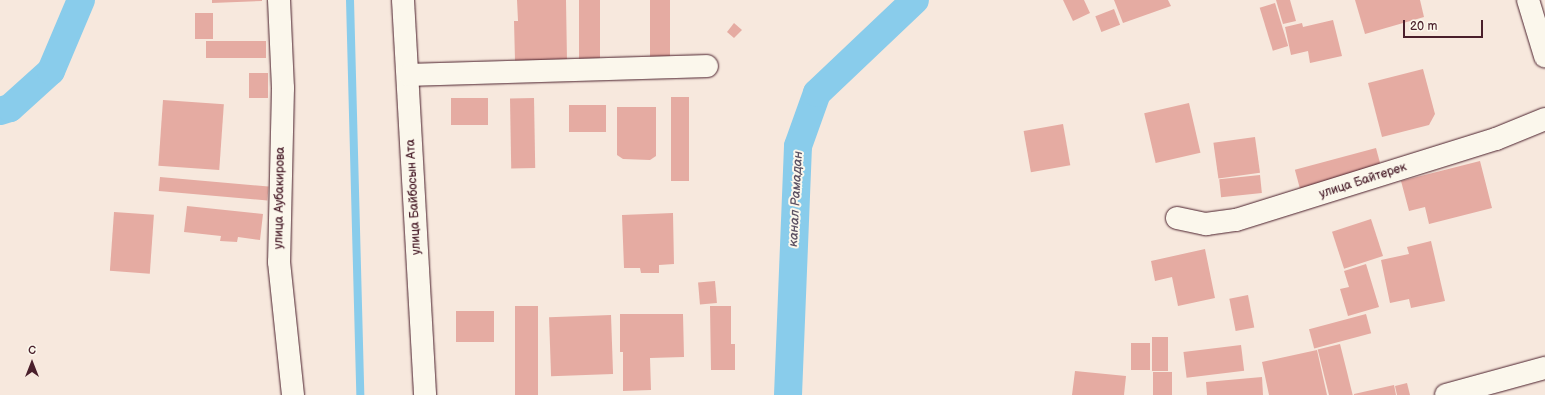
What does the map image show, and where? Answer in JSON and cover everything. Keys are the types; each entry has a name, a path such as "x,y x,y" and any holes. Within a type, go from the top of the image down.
{"street":[{"name":"улица Аубакирова","path":"279,0 283,88 279,262 293,395"},
{"name":"улица Байбосын Ата","path":"403,0 409,75 412,175 425,395"},
{"path":"1528,0 1545,56"},
{"path":"409,75 707,66"},
{"name":"улица Байтерек","path":"1177,218 1206,224 1236,220 1496,139 1545,118"},
{"path":"1446,395 1545,368"}],"building":[{"path":"212,0 262,0 262,1 212,3"},
{"path":"517,0 566,0 567,61 515,61 514,21 518,21"},
{"path":"579,0 600,0 600,63 579,63"},
{"path":"650,0 670,0 670,58 650,58"},
{"path":"1063,0 1084,0 1090,13 1073,21"},
{"path":"1114,0 1168,0 1171,6 1123,23"},
{"path":"1276,0 1290,0 1296,21 1283,24"},
{"path":"1355,0 1420,0 1424,17 1365,34"},
{"path":"1275,3 1288,46 1273,51 1260,8"},
{"path":"1114,9 1120,25 1101,32 1095,16"},
{"path":"195,13 213,13 213,39 195,39"},
{"path":"1333,20 1342,56 1310,63 1308,51 1291,55 1285,27 1302,23 1303,27"},
{"path":"734,23 742,30 734,38 727,32"},
{"path":"206,41 266,41 266,58 206,58"},
{"path":"1423,69 1435,114 1429,125 1382,137 1368,83"},
{"path":"249,73 268,73 268,98 249,98"},
{"path":"671,97 689,97 689,181 671,181"},
{"path":"451,98 488,98 488,125 451,125"},
{"path":"510,98 534,98 535,168 511,168"},
{"path":"163,100 224,104 219,170 158,166"},
{"path":"1189,103 1200,153 1156,163 1144,113"},
{"path":"569,105 606,105 606,132 569,132"},
{"path":"617,107 656,107 656,156 650,160 623,159 617,155"},
{"path":"1063,124 1070,165 1031,172 1024,131"},
{"path":"1255,137 1260,173 1218,178 1213,143"},
{"path":"1376,148 1381,167 1300,189 1295,170"},
{"path":"1480,161 1492,208 1429,224 1425,207 1409,211 1401,181"},
{"path":"1260,175 1262,193 1221,197 1219,179"},
{"path":"160,177 269,186 267,200 159,191"},
{"path":"187,206 263,214 260,240 238,237 237,242 220,241 221,236 184,232"},
{"path":"114,212 154,215 150,274 110,271"},
{"path":"673,213 674,264 659,265 659,273 641,273 640,268 624,268 622,215"},
{"path":"1371,219 1383,256 1344,269 1332,232"},
{"path":"1431,241 1445,301 1411,308 1409,299 1390,303 1381,260 1409,254 1407,247"},
{"path":"1205,249 1215,298 1178,306 1172,277 1155,281 1151,261"},
{"path":"1366,264 1379,307 1348,316 1340,289 1349,287 1344,271"},
{"path":"715,281 717,303 700,304 698,282"},
{"path":"1248,295 1254,327 1236,331 1229,299"},
{"path":"515,306 538,306 538,395 515,395"},
{"path":"710,306 731,306 731,344 735,344 735,370 711,370"},
{"path":"456,311 494,311 494,342 456,342"},
{"path":"620,314 683,314 684,357 650,358 651,390 623,391 623,352 620,352"},
{"path":"1366,314 1371,333 1314,349 1309,329"},
{"path":"611,315 613,374 551,376 549,317"},
{"path":"1152,337 1168,337 1168,371 1152,371"},
{"path":"1131,343 1150,343 1150,370 1131,370"},
{"path":"1340,344 1353,395 1329,395 1318,350"},
{"path":"1241,345 1244,371 1187,378 1183,352"},
{"path":"1317,350 1327,395 1269,395 1262,362"},
{"path":"1075,371 1126,376 1124,395 1072,395"},
{"path":"1153,372 1172,372 1172,395 1153,395"},
{"path":"1262,377 1263,395 1207,395 1206,382"},
{"path":"1407,383 1410,395 1397,395 1395,386"},
{"path":"1394,385 1396,395 1354,395 1354,394"}],"waterway":[{"name":"канал Рамадан","path":"0,111 10,108 51,71 81,0"},
{"path":"350,0 360,395"},
{"name":"канал Рамадан","path":"788,395 798,146 817,93 915,0"}]}
